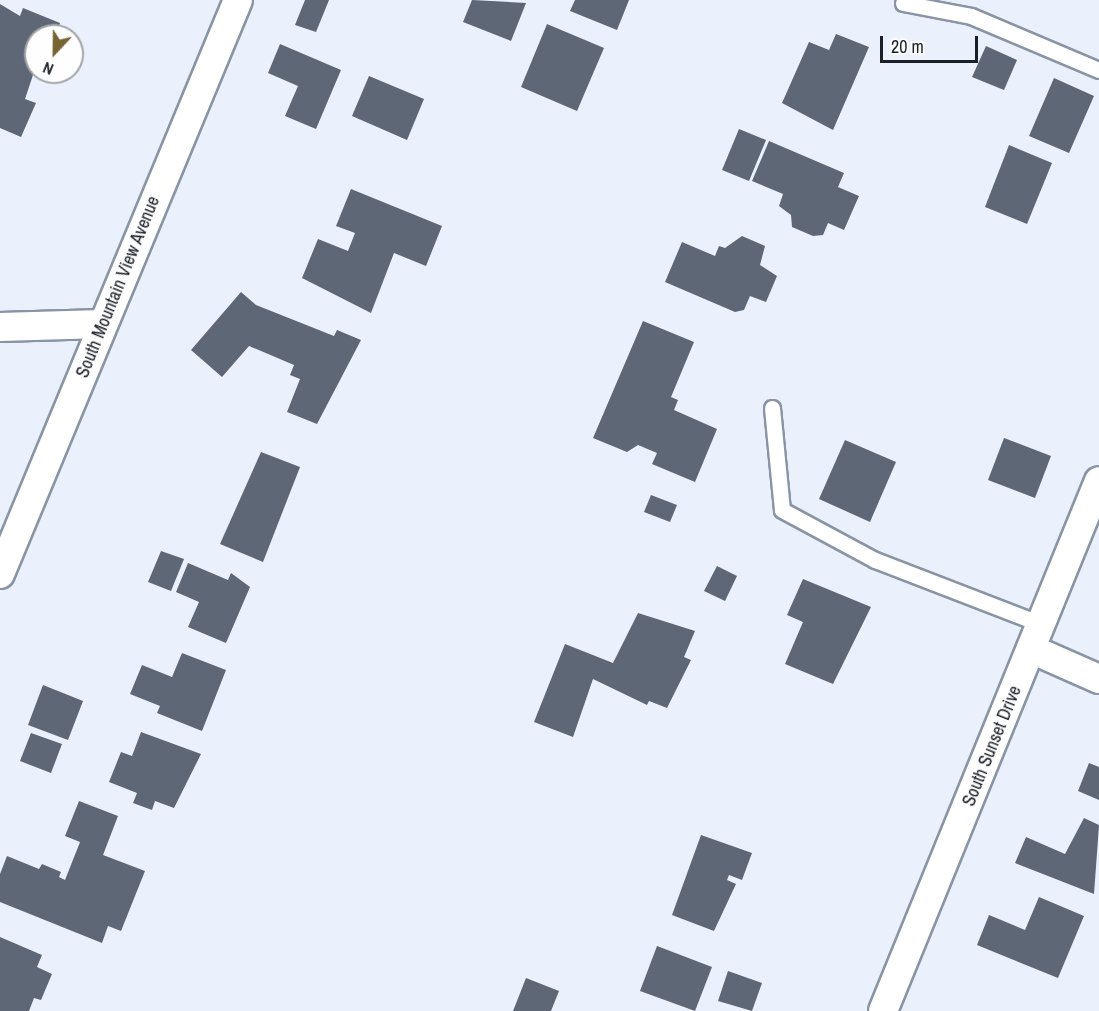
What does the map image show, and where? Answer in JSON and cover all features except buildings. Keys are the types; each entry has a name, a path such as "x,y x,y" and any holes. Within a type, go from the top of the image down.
{"street":[{"name":"South Mountain View Avenue","path":"0,574 238,0"},
{"path":"0,327 102,324"},
{"name":"South Sunset Drive","path":"883,1011 1099,481"},
{"path":"1036,637 1099,679"}],"lane":[{"path":"903,3 971,16 1099,70"},
{"path":"772,408 782,510 875,560 1036,637"}]}
